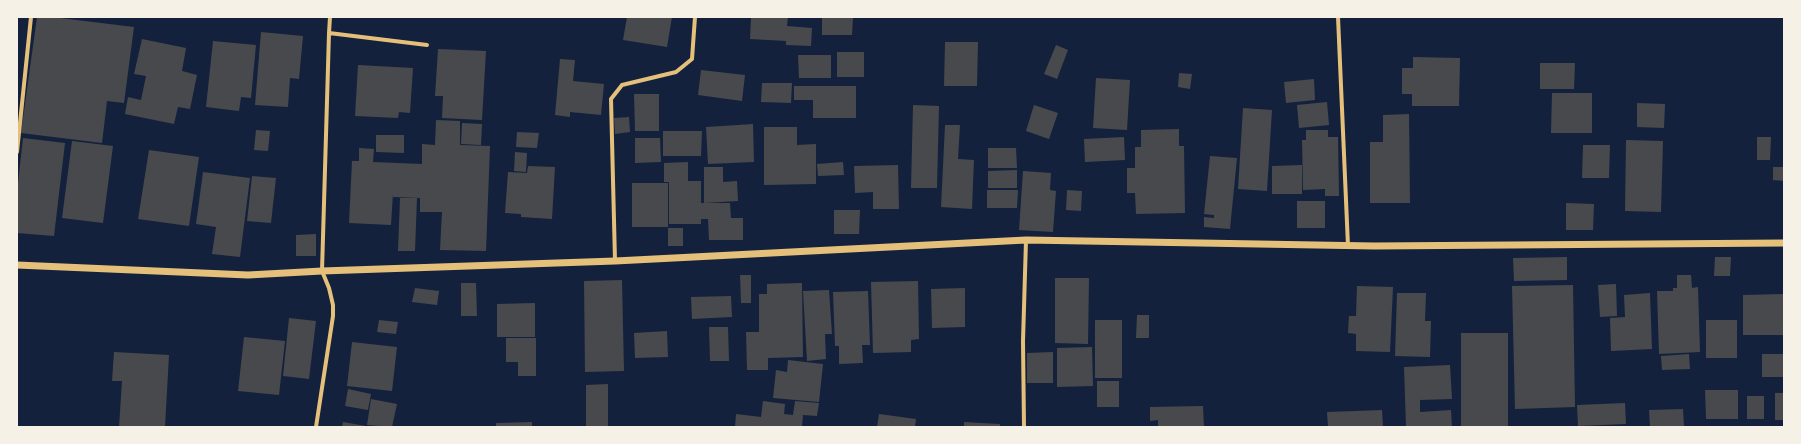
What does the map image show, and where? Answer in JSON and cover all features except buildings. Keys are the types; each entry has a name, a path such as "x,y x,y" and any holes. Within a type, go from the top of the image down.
{"street":[{"path":"17,152 31,17"},
{"path":"316,427 333,316 333,305 329,288 322,271 330,17"},
{"path":"615,261 611,99 622,85 676,72 692,59 695,17"},
{"path":"1338,17 1348,246"},
{"path":"329,33 427,45"},
{"path":"1024,427 1023,341 1026,240"},
{"path":"17,265 248,275 615,261 1026,240 1348,246 1784,243"}]}
